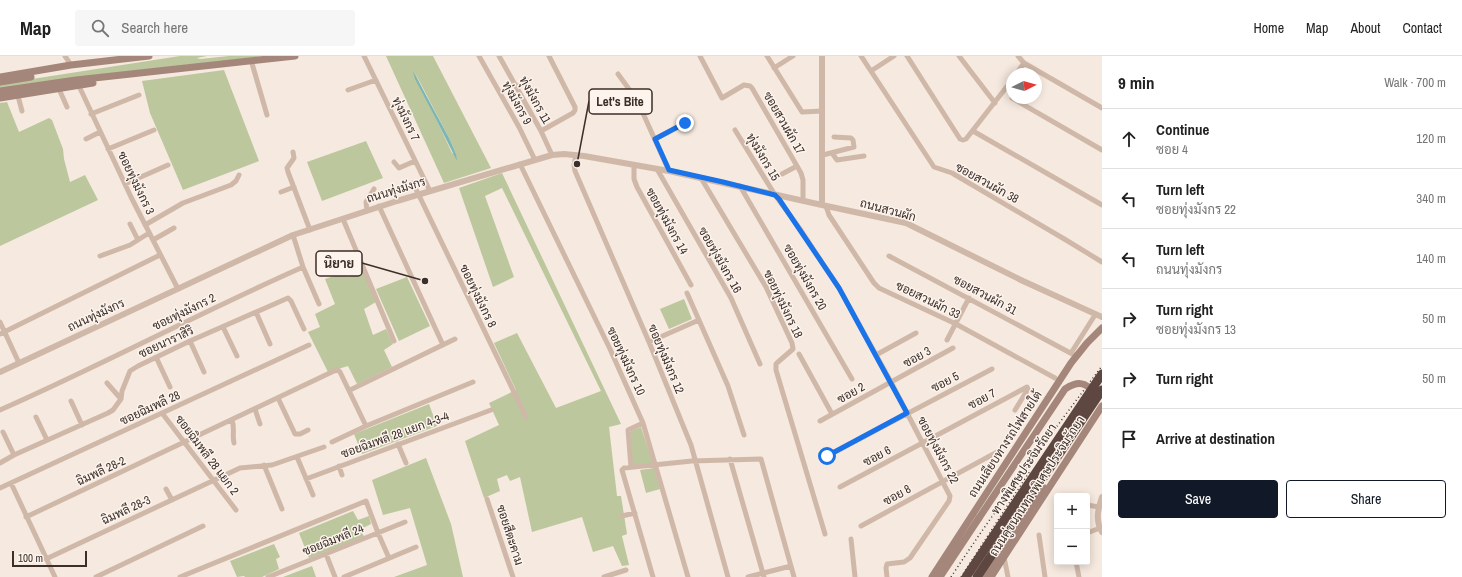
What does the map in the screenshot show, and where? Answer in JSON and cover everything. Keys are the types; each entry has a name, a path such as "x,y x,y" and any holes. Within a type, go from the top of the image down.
{"highway":[{"name":"ทางพิเศษประจิมรัถยา","path":"966,577 1102,374"},
{"name":"ทางพิเศษประจิมรัถยา","path":"978,577 1102,390"}],"main road":[{"path":"0,77 149,56"},
{"path":"0,91 114,76 295,56"},
{"path":"0,82 79,69 112,61"},
{"path":"0,98 79,86 114,76"},
{"name":"ถนนเลียบทางรถไฟสายใต้","path":"932,577 1074,354 1102,328"},
{"path":"940,577 1065,389 1073,384 1082,384 1089,387 1095,399 1094,409 983,577"},
{"name":"ถนนคู่ขนานทางพิเศษประจิมรัถยา","path":"991,577 1102,406"}],"street":[{"path":"65,56 71,66"},
{"name":"ทุ่งมังกร 7","path":"364,56 430,191"},
{"name":"ทุ่งมังกร 9","path":"480,56 519,127 535,160"},
{"name":"ทุ่งมังกร 11","path":"499,56 541,131 552,155"},
{"path":"541,131 576,110 548,56"},
{"name":"ซอยสวนผัก 17","path":"700,56 722,98 744,85 750,86 803,177 803,201"},
{"path":"767,56 802,112 822,111"},
{"path":"774,68 793,56"},
{"path":"822,56 824,205"},
{"name":"ซอยสวนผัก 38","path":"861,56 934,167 952,173 1102,262"},
{"path":"871,71 894,56"},
{"path":"907,56 960,139 963,140 966,140 1006,89"},
{"path":"958,56 995,103"},
{"path":"1018,56 1024,63 1102,108"},
{"path":"251,60 267,116"},
{"path":"1020,68 1024,63"},
{"path":"618,74 634,94 669,170"},
{"path":"348,90 376,80"},
{"path":"516,87 528,81"},
{"name":"ซอยทุ่งมังกร 3","path":"79,86 124,184 178,289"},
{"path":"59,89 66,107"},
{"path":"621,102 634,94"},
{"path":"91,114 139,95"},
{"path":"18,96 22,111"},
{"path":"1022,104 1102,150"},
{"path":"655,139 685,123"},
{"path":"108,149 154,130"},
{"name":"ทุ่งมังกร 15","path":"735,130 775,195"},
{"path":"973,131 1102,205"},
{"path":"86,139 100,132"},
{"path":"823,155 853,148 855,146 851,138 834,138"},
{"path":"293,152 294,160 287,168 310,230"},
{"path":"832,153 837,160 864,156"},
{"name":"ถนนทุ่งมังกร","path":"0,372 293,235 379,206 552,155 576,155 669,170 824,205"},
{"name":"ซอยทุ่งมังกร 12","path":"576,155 574,165 576,171 649,342 696,461 728,577"},
{"path":"394,162 399,168 416,161"},
{"name":"ซอยทุ่งมังกร 10","path":"520,164 610,349 643,423 688,577"},
{"path":"124,184 168,165"},
{"name":"ซอยทุ่งมังกร 14","path":"634,165 634,179 637,187 691,285"},
{"path":"782,174 797,166"},
{"name":"ซอยทุ่งมังกร 16","path":"657,169 731,298 760,364"},
{"path":"145,225 183,203 231,185 236,181 239,175"},
{"name":"ซอยทุ่งมังกร 18","path":"701,178 766,287 792,343 793,349 776,364 776,370 825,534"},
{"name":"ซอยทุ่งมังกร 8","path":"413,183 526,417"},
{"name":"ซอยทุ่งมังกร 20","path":"740,186 852,379"},
{"path":"281,192 294,187"},
{"path":"367,210 366,202 374,188"},
{"name":"ซอยทุ่งมังกร 22","path":"775,195 800,229 839,288 891,382 950,496 949,501 910,558 904,562 887,564 887,577"},
{"name":"ถนนสวนผัก","path":"824,205 906,223 1095,315 1102,317"},
{"name":"ซอยสวนผัก 33","path":"824,205 829,215 876,285 956,324 1055,378"},
{"path":"379,206 443,345"},
{"path":"343,218 394,341"},
{"path":"130,224 138,240"},
{"path":"153,240 174,228"},
{"path":"100,256 125,248 149,233"},
{"path":"293,235 303,267 319,304"},
{"path":"2,333 160,254"},
{"name":"ซอยสวนผัก 31","path":"889,256 1074,354"},
{"name":"ซอยทุ่งมังกร 2","path":"0,410 303,267"},
{"path":"687,293 728,386 744,435"},
{"name":"ซอยนาราสิริ","path":"0,463 14,455 113,410 121,399 122,391 130,371 156,357 224,326 288,298 291,301 304,329"},
{"path":"947,340 969,298"},
{"path":"256,312 270,344"},
{"path":"1074,354 1095,315"},
{"path":"649,342 699,320"},
{"path":"0,322 2,333 19,363"},
{"path":"224,326 237,356"},
{"path":"876,355 916,333"},
{"path":"366,426 350,390 455,339"},
{"path":"190,341 204,372"},
{"name":"ซอยฉิมพลี 28","path":"0,488 309,345"},
{"name":"ซอย 3","path":"891,382 953,348"},
{"path":"799,354 832,414"},
{"path":"156,357 170,387"},
{"name":"ซอย 5","path":"827,456 992,369"},
{"name":"ฉิมพลี 28-2","path":"26,517 338,370 350,390"},
{"path":"332,442 366,426 473,382"},
{"name":"ซอย 2","path":"820,421 891,382"},
{"path":"107,383 121,399"},
{"name":"ซอย 7","path":"923,442 1027,387 1028,389 1015,410"},
{"path":"278,398 295,434 300,434 308,430"},
{"path":"71,401 82,425"},
{"path":"255,409 260,424"},
{"name":"ซอยฉิมพลี 28 แยก 4-3-4","path":"306,479 491,410"},
{"name":"ซอยฉิมพลี 28 แยก 2","path":"162,413 236,510"},
{"path":"36,416 47,440"},
{"path":"232,420 234,424 232,438 234,443"},
{"path":"631,467 628,430 643,423"},
{"path":"3,432 14,455"},
{"name":"ซอย 6","path":"840,487 923,442"},
{"path":"398,444 406,463"},
{"name":"ฉิมพลี 28-3","path":"46,559 240,468 272,465 324,447"},
{"name":"ซอย 8","path":"861,526 999,451"},
{"path":"297,457 313,495"},
{"path":"653,577 622,470 624,468 631,467 696,461 761,459 794,577"},
{"path":"730,460 763,575"},
{"path":"264,465 282,509"},
{"path":"338,466 342,475"},
{"path":"11,483 55,577"},
{"path":"166,488 172,500"},
{"path":"1090,532 1101,530 1097,518 1102,497"},
{"name":"ซอยสีตะคาม","path":"487,499 513,577"},
{"path":"180,577 366,501 378,533 390,558"},
{"path":"1090,506 1099,507"},
{"path":"622,516 635,513"},
{"name":"ซอยฉิมพลี 24","path":"268,577 405,522"},
{"path":"96,577 203,526"},
{"path":"1039,535 1045,577"},
{"path":"851,539 855,577"},
{"path":"344,577 416,547"},
{"path":"326,554 335,577"},
{"path":"1004,557 1008,577"},
{"path":"1077,565 1079,577"},
{"path":"748,577 763,575 791,566"},
{"path":"604,577 626,570"}],"green space":[{"path":"180,56 207,56 197,58 200,59 229,56 265,56 0,89 0,84"},
{"path":"386,56 433,56 491,168 444,183","holes":["414,71 456,154 452,153"]},
{"path":"224,70 259,161 183,190 150,113 142,81"},
{"path":"7,102 19,132 49,118 52,120 63,149 70,182 85,175 98,200 0,246 0,103"},
{"path":"366,141 383,178 322,201 307,162"},
{"path":"502,173 621,424 609,427 617,496 621,496 627,534 622,536 629,565 622,566 613,546 593,552 582,517 532,532 520,477 510,481 507,475 497,479 500,491 484,498 465,441 499,425 489,403 516,390 494,343 517,333 556,408 601,391 502,188 485,196 514,277 493,287 459,188"},
{"path":"363,270 376,302 364,309 373,335 386,329 393,344 384,350 392,367 357,384 348,366 328,372 308,332 320,327 315,314 335,304 325,279 345,272 347,277"},
{"path":"407,277 430,326 399,341 376,289"},
{"path":"684,299 692,319 669,329 660,309"},
{"path":"429,404 437,426 362,454 354,434"},
{"path":"641,427 652,464 633,465 629,433"},
{"path":"426,458 451,524 463,577 394,577 427,565 410,508 383,515 372,480"},
{"path":"654,468 660,489 646,493 640,470"},
{"path":"353,511 358,520 369,516 371,524 361,529 364,537 309,558 299,533"},
{"path":"274,544 280,557 276,559 279,569 262,577 237,577 230,561"},
{"path":"312,566 316,577 283,577"}],"water":[{"path":"413,71 449,138 456,154 457,161 415,79"}],"railway":[{"path":"951,577 1025,470 1102,366"},
{"path":"1023,490 1051,456 1102,379"},
{"path":"961,577 1030,471"}],"place":[{"name":"Let's Bite","path":"577,164"},
{"name":"นิยาย","path":"425,281"}],"route":[{"path":"685,123 655,139 669,170 775,195 779,199 839,288 907,413 827,456"}]}
